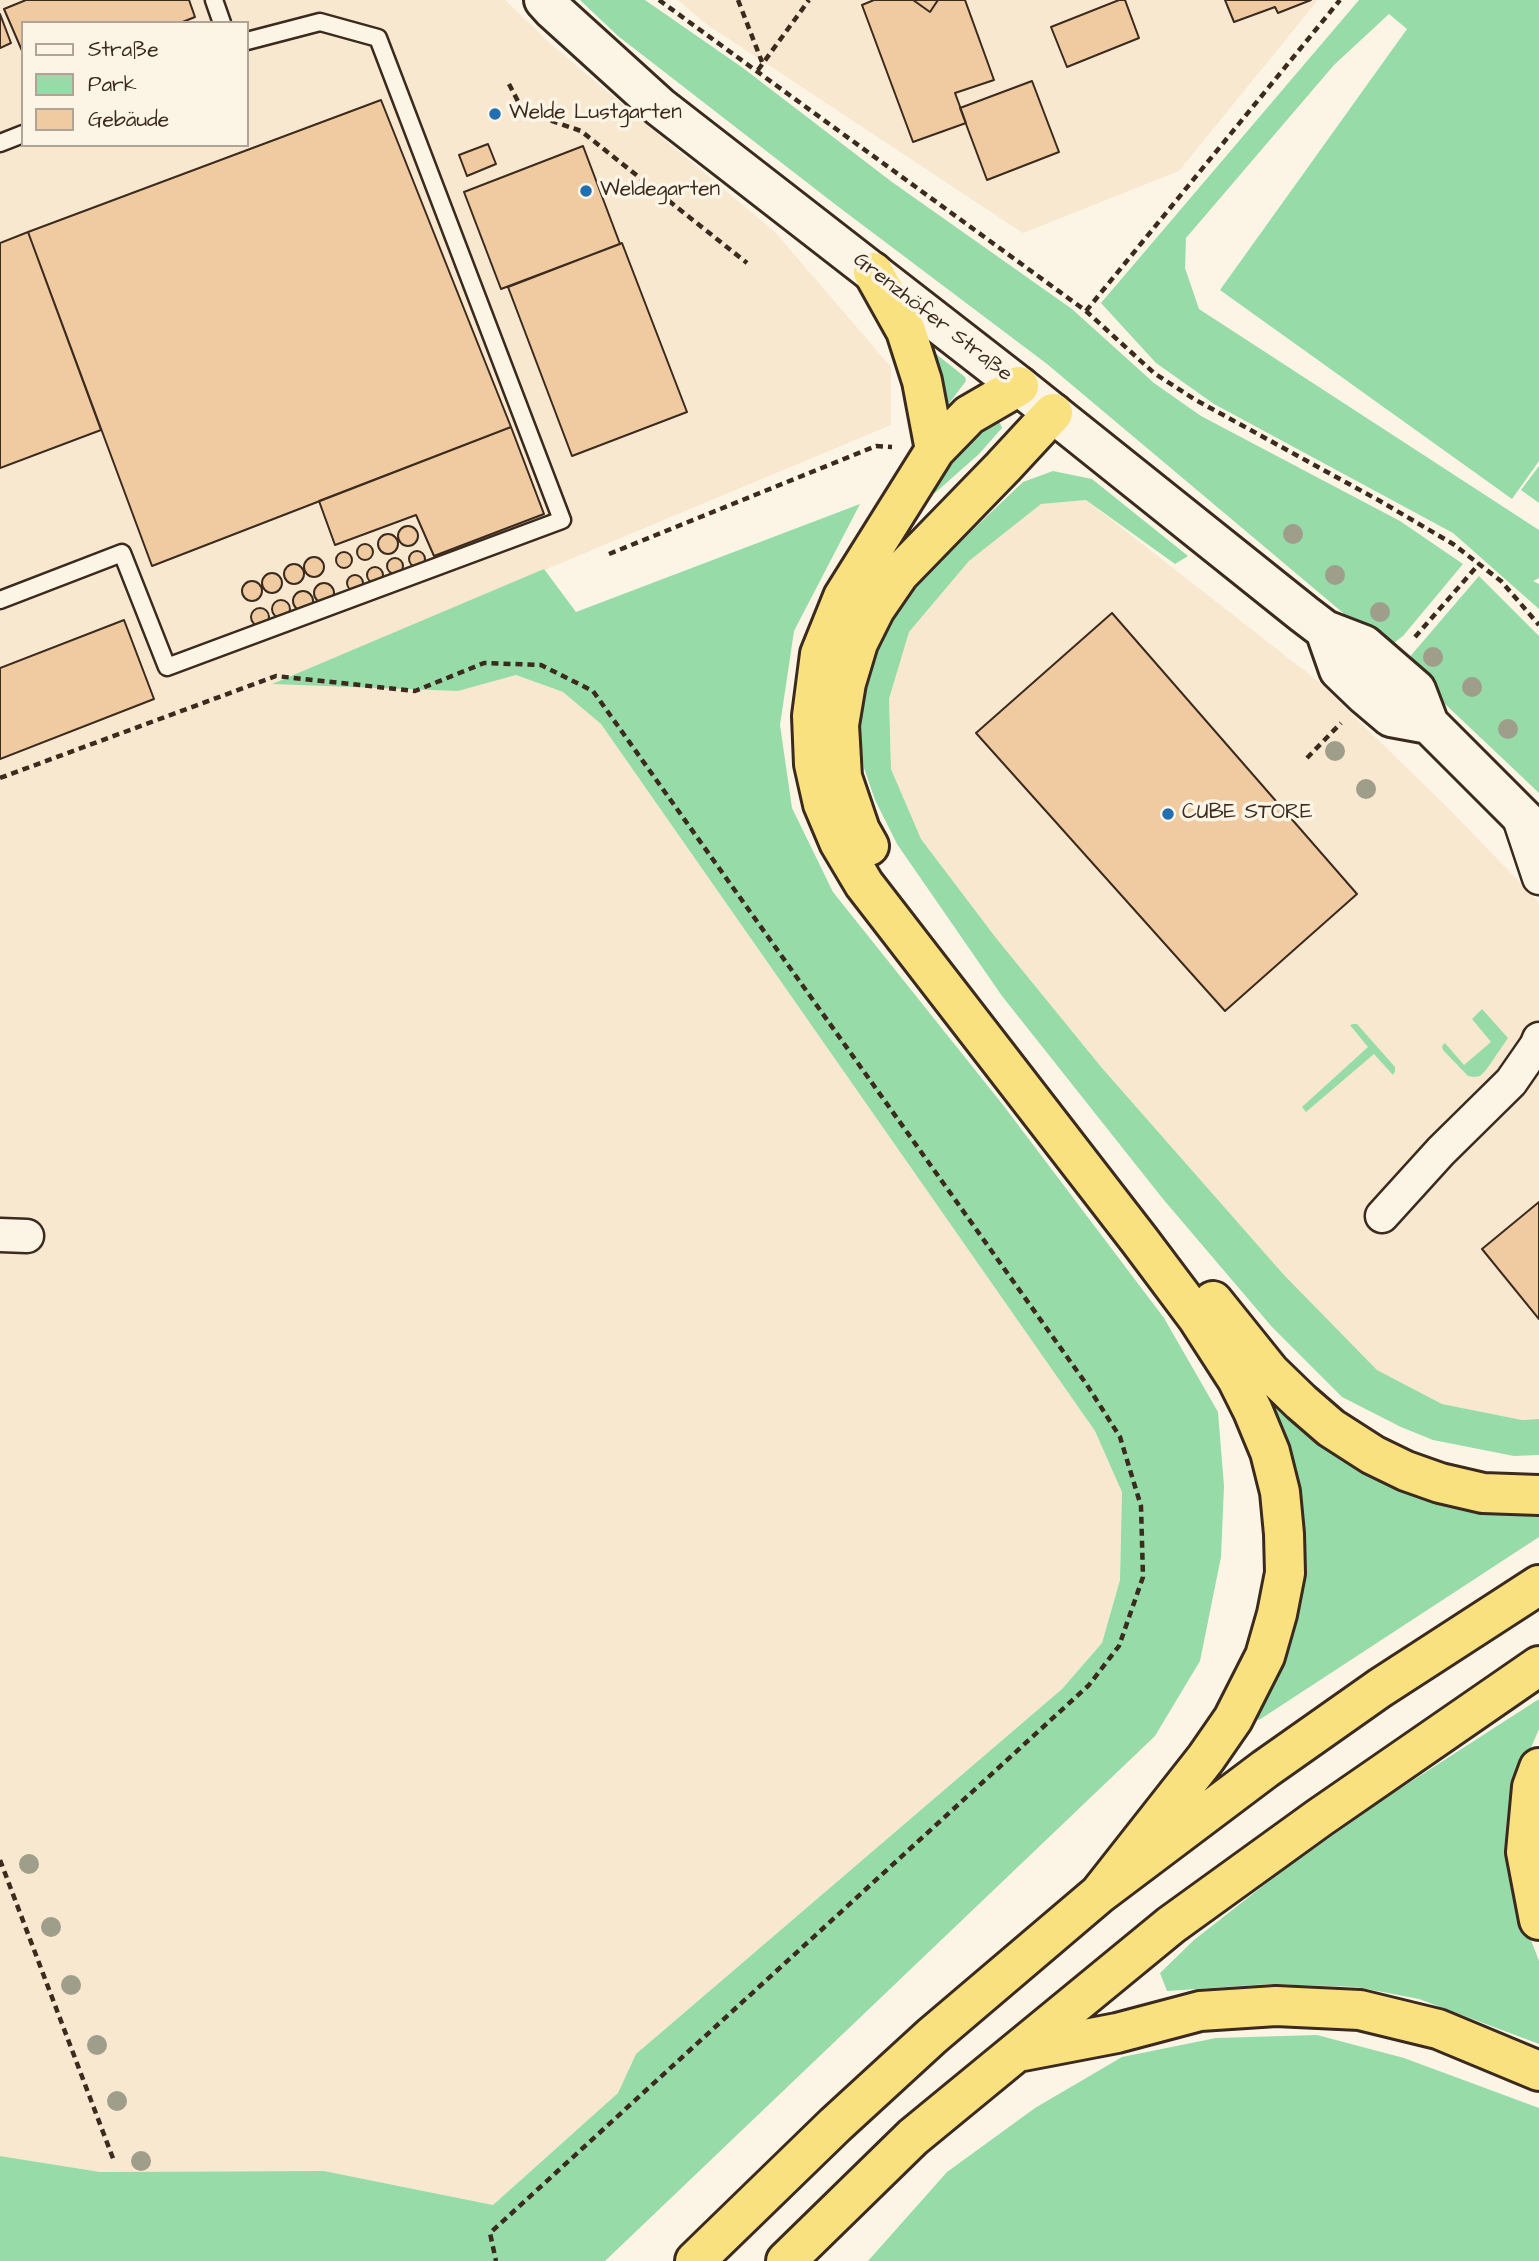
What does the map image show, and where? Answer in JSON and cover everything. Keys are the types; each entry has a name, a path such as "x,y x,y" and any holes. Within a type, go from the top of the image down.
{"highway":[{"path":"873,272 906,331 922,381 935,450"},
{"path":"1019,386 969,415 935,450 844,597 820,654 812,716 814,764 823,804 839,842 864,884 1197,1317 1237,1379 1270,1452 1280,1492 1285,1573 1277,1615 1260,1666 1233,1719 1206,1758 1099,1894"},
{"path":"1053,413 899,574 875,609 858,643 846,683 839,725 842,777 860,830 892,887 950,966 1270,1372 1331,1428 1373,1455 1405,1471 1483,1493 1539,1494"},
{"path":"695,2261 835,2125 932,2036 1099,1894 1243,1785 1380,1688 1539,1585"},
{"path":"786,2261 914,2137 1171,1925 1319,1818 1539,1666"},
{"path":"1539,1768 1532,1787 1526,1852 1539,1920"},
{"path":"1014,2053 1117,2033 1199,2011 1276,2006 1360,2010 1425,2026 1539,2071"}],"street":[{"name":"Grenzhöfer Straße","path":"544,0 660,107 1019,386 1325,630 1364,645 1416,690 1429,724 1528,823"},
{"path":"1528,823 1539,878"},
{"path":"1382,1216 1441,1151 1511,1082 1538,1043"}],"lane":[{"path":"214,0 221,21"},
{"path":"0,600 122,553 167,667 562,520 378,38 320,22 248,41"},
{"path":"0,143 21,135"}],"path":[{"path":"659,0 1086,311 1154,373 1194,399 1453,544 1501,581 1539,625"},
{"path":"738,0 762,63"},
{"path":"758,70 809,0"},
{"path":"1086,311 1340,0"},
{"path":"509,84 523,111 581,131 747,263"},
{"path":"610,554 876,446 935,450"},
{"path":"0,778 276,676 415,691 484,663 541,665 593,691 1087,1385 1120,1437 1142,1506 1143,1577 1119,1646 1089,1685 490,2233 496,2261"},
{"path":"0,1860 114,2161"}],"shaded area":[{"path":"0,0 505,0 553,46 775,232 891,367 891,425 274,683 458,691 516,675 563,692 601,724 1095,1431 1122,1491 1120,1580 1102,1643 1062,1689 636,2054 618,2093 493,2205 324,2171 100,2172 0,2156"},
{"path":"678,0 1318,0 1179,171 1023,233 706,24"},
{"path":"1086,500 1319,682 1451,811 1539,902 1539,1419 1522,1420 1442,1404 1377,1370 1284,1275 1102,1068 996,938 921,839 891,769 889,699 909,632 969,561 1041,504"}],"green space":[{"path":"580,0 645,0 743,68 892,182 1072,309 1154,383 1201,416 1400,521 1463,564 1403,636 1386,649 1047,364 618,36"},
{"path":"1359,0 1539,0 1539,461 1512,499 1220,290 1407,29 1389,14 1334,65 1186,238 1185,268 1199,309 1539,530 1539,578 1533,581 1539,584 1539,609 1453,533 1214,404 1156,363 1101,303"},
{"path":"931,350 965,377 966,381 944,410"},
{"path":"993,420 1000,423 1002,428 979,454 935,493 929,491 974,433"},
{"path":"1539,466 1539,503 1521,490"},
{"path":"1053,471 1092,479 1188,556 1175,564 1086,500 1041,504 969,561 909,632 889,699 891,769 921,839 996,938 1102,1068 1284,1275 1377,1370 1442,1404 1522,1420 1539,1419 1539,1455 1514,1456 1433,1440 1342,1397 1272,1327 1163,1199 1002,996 897,844 875,800 864,768 859,730 863,689 890,619 921,579 1023,482"},
{"path":"860,504 794,631 780,725 792,808 833,892 1003,1105 1164,1318 1218,1412 1224,1486 1221,1557 1200,1661 1155,1736 605,2261 0,2261 0,2156 100,2172 324,2171 493,2205 618,2093 636,2054 1062,1689 1102,1643 1120,1580 1122,1492 1095,1431 601,724 563,692 516,675 458,691 272,684 544,569 576,612"},
{"path":"1479,576 1539,636 1539,793 1406,667 1407,660"},
{"path":"1482,1009 1508,1038 1480,1076 1468,1076 1442,1046 1445,1043 1464,1065 1491,1042 1472,1019"},
{"path":"1357,1024 1395,1067 1393,1075 1374,1054 1306,1112 1302,1107 1368,1047 1350,1025"},
{"path":"1275,1406 1325,1445 1539,1514 1539,1537 1259,1720 1255,1718 1300,1573 1301,1502 1274,1414"},
{"path":"1539,1699 1539,1729 1524,1764 1518,1906 1539,1961 1539,2044 1419,1999 1357,1987 1269,1984 1167,1991 1160,1973 1194,1940 1282,1871 1387,1797"},
{"path":"1317,2035 1404,2058 1539,2108 1539,2261 868,2261 947,2172 1035,2108 1122,2057 1216,2038"}],"building":[{"path":"26,0 189,0 195,17 185,21 21,21 21,48 4,9"},
{"path":"874,0 913,0 930,12 938,0 965,0 994,80 955,93 966,123 913,142 862,5"},
{"path":"913,0 938,0 930,12"},
{"path":"1125,0 1139,38 1067,67 1051,27"},
{"path":"1225,0 1311,0 1278,13 1275,7 1234,22"},
{"path":"0,14 11,43 0,48"},
{"path":"1032,81 1059,152 987,180 960,108"},
{"path":"381,100 511,427 152,566 28,232"},
{"path":"488,144 496,164 467,176 459,155"},
{"path":"583,146 620,244 501,289 464,192"},
{"path":"28,232 101,430 0,468 0,243"},
{"path":"622,243 687,412 572,456 508,287"},
{"path":"511,427 544,514 434,556 416,515 335,545 319,501"},
{"path":"408,526 415,529 418,536 415,543 408,546 401,543 398,536 401,529"},
{"path":"388,534 395,537 398,544 395,551 388,554 381,551 378,544 381,537"},
{"path":"362,544 368,544 373,552 371,558 362,560 357,555 357,549"},
{"path":"414,551 420,551 425,559 423,565 414,567 409,562 409,556"},
{"path":"341,552 347,552 352,560 350,566 341,568 336,563 336,557"},
{"path":"314,557 321,560 324,567 321,574 314,577 307,574 304,567 307,560"},
{"path":"392,558 398,558 403,566 401,572 392,574 387,569 387,563"},
{"path":"294,564 301,567 304,574 301,581 294,584 287,581 284,574 287,567"},
{"path":"372,567 378,567 383,575 381,581 372,583 367,578 367,572"},
{"path":"272,573 279,576 282,583 279,590 272,593 265,590 262,583 265,576"},
{"path":"352,575 358,575 363,583 361,589 352,591 347,586 347,580"},
{"path":"252,581 259,584 262,591 259,598 252,601 245,598 242,591 245,584"},
{"path":"324,583 331,586 334,593 331,600 324,603 317,600 314,593 317,586"},
{"path":"303,591 310,594 313,601 310,608 303,611 296,608 293,601 296,594"},
{"path":"277,600 285,600 290,609 288,616 277,618 272,613 272,605"},
{"path":"256,608 264,608 269,617 267,624 256,626 251,621 251,613"},
{"name":"CUBE STORE","path":"1112,613 1357,894 1225,1011 976,733"},
{"path":"124,620 154,699 0,759 0,668"},
{"path":"1539,1202 1539,1319 1482,1249"}],"place":[{"name":"Welde Lustgarten","path":"495,114"},
{"name":"Weldegarten","path":"586,191"},
{"name":"CUBE STORE","path":"1168,814"}]}
